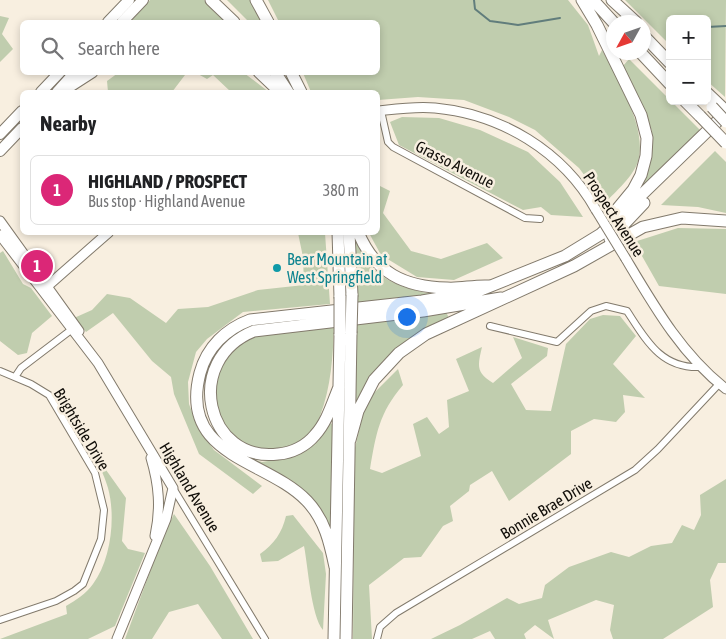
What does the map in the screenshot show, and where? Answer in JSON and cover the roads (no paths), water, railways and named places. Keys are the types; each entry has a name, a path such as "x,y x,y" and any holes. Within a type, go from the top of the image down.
{"highway":[{"path":"211,0 232,20"},
{"path":"221,0 242,20"},
{"path":"256,0 267,20"},
{"path":"582,0 598,26 641,115 647,144 645,161 637,182 593,247"},
{"path":"593,0 607,15"},
{"path":"611,0 625,15"},
{"path":"611,0 628,15"},
{"path":"651,37 666,52"},
{"path":"651,43 667,60"},
{"path":"648,60 666,80"},
{"path":"64,90 87,75"},
{"path":"262,75 278,90"},
{"path":"279,75 294,90"},
{"path":"291,75 295,90"},
{"path":"593,247 726,122 712,103"},
{"path":"350,440 365,396 374,380 392,358 426,334 574,266 726,112 712,103"},
{"path":"689,105 726,143"},
{"path":"335,567 325,529 308,502 285,485 228,453 206,428 198,405 197,388 201,369 208,354 224,334 250,320 447,298 476,292 656,223 697,218 726,220"},
{"path":"338,235 346,296"},
{"path":"346,639 350,440 345,333 350,235"},
{"path":"359,235 367,252 378,266 407,282 436,288 454,288 472,284 493,286"},
{"path":"339,387 327,416 316,435 296,449 277,455 257,453 233,441 217,420 210,396 212,375 221,356 235,341 254,331 423,311 501,298"},
{"path":"334,639 339,387 345,333"}],"main road":[{"path":"110,20 129,0"},
{"path":"124,20 143,0"},
{"path":"43,90 57,75"},
{"path":"58,90 72,75"},
{"name":"Prospect Avenue","path":"380,111 413,108 451,110 487,119 534,143 556,161 577,183 671,330 701,366 722,387"},
{"path":"0,134 20,113"},
{"path":"0,151 20,130"},
{"name":"Highland Avenue","path":"0,221 71,330 89,351 173,488 176,499"},
{"name":"Highland Avenue","path":"0,235 85,339 89,351"},
{"path":"45,288 106,235"},
{"path":"148,446 158,479 159,497 157,527 150,556"},
{"path":"117,639 150,556 176,499 159,497"}],"street":[{"name":"Grasso Avenue","path":"380,114 391,146 525,218 540,219"},
{"path":"490,326 557,342 590,311 606,306 627,311 650,346 664,358 683,367 701,366"},
{"path":"15,377 21,368 71,330"},
{"name":"Brightside Drive","path":"0,371 44,390 52,399 96,477 102,500 103,519 101,539 83,584 56,601 0,620"},
{"name":"Bonnie Brae Drive","path":"377,639 382,624 396,613 642,465 722,387"},
{"name":"Highland Avenue","path":"176,499 265,639"}],"waterway":[{"path":"474,0 475,9 490,21 518,25 560,18"},
{"path":"711,27 726,26"}],"place":[{"name":"HIGHLAND / PROSPECT","path":"37,266"},
{"name":"Bear Mountain at West Springfield","path":"277,268"}]}
